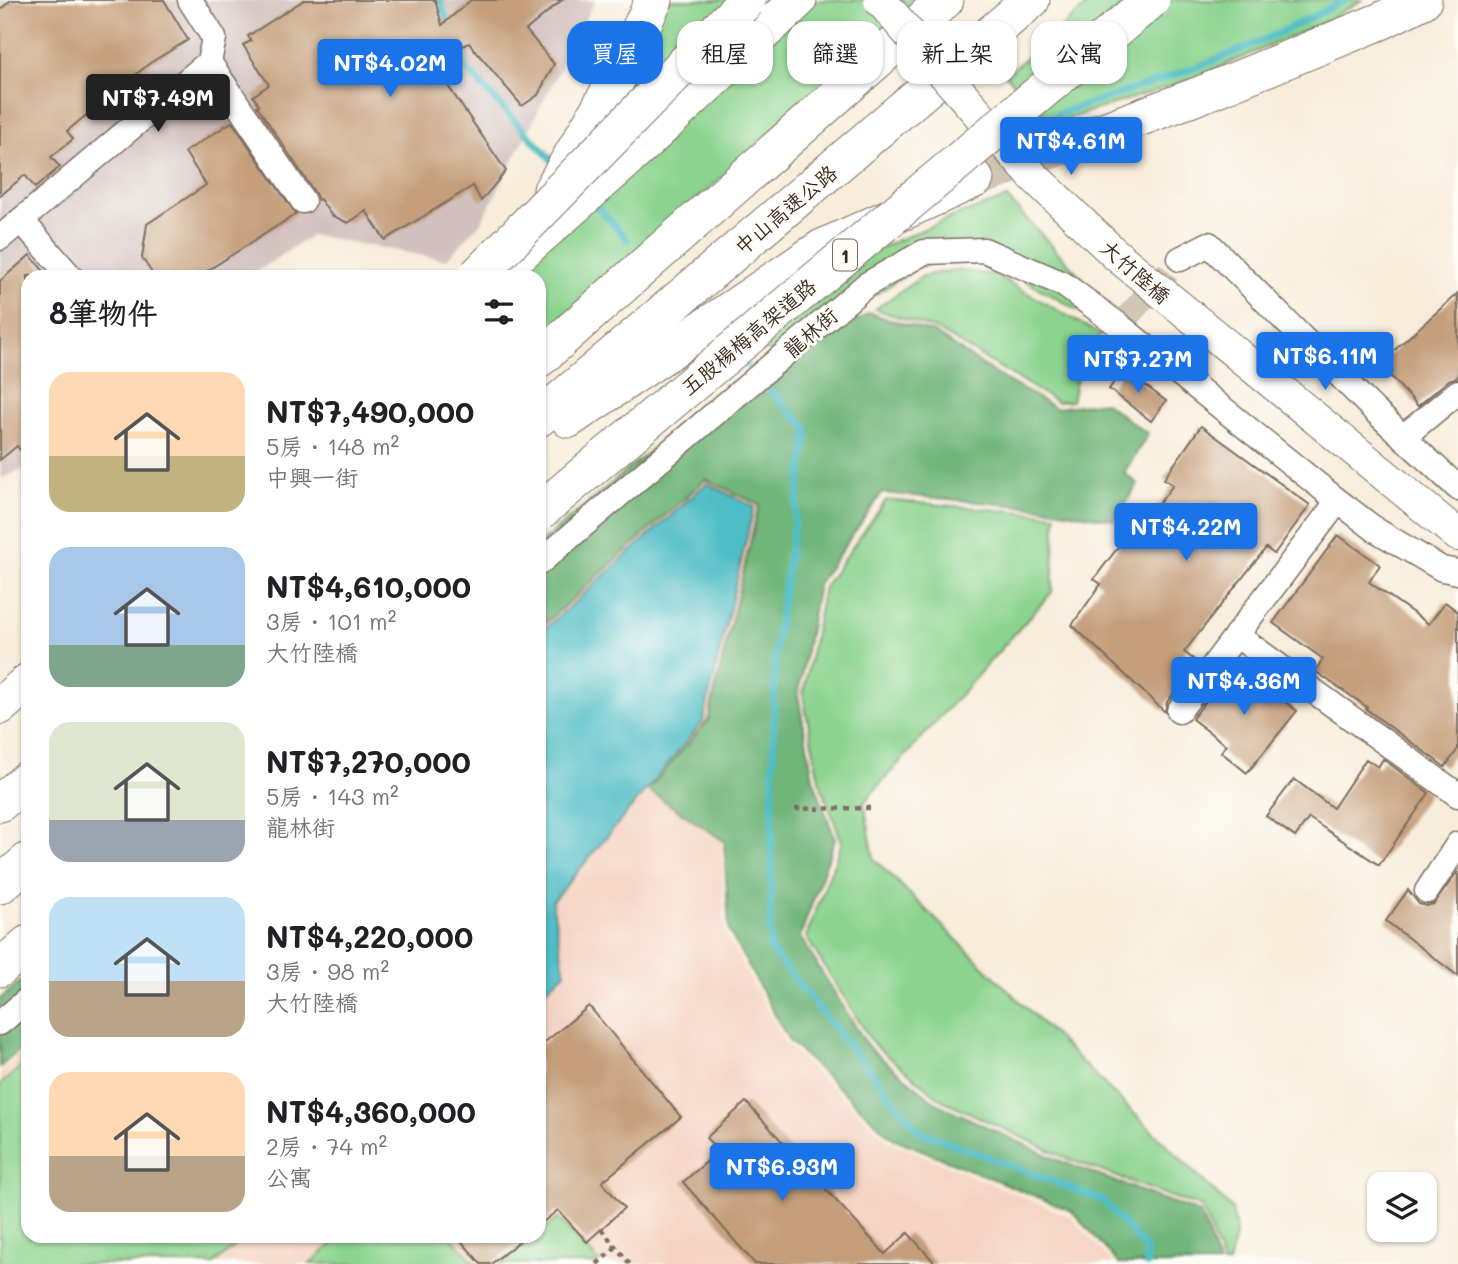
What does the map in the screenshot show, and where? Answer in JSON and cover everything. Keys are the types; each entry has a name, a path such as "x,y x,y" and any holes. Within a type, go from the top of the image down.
{"highway":[{"path":"495,270 560,178 616,80 654,0"},
{"path":"483,270 747,0"},
{"path":"498,270 623,163 798,0"},
{"path":"546,353 945,0"},
{"name":"中山高速公路","path":"546,412 1031,0"},
{"name":"五股楊梅高架道路","path":"546,506 1152,0"},
{"path":"1320,45 1401,0"},
{"path":"1074,142 1200,95 1381,21 1423,0"},
{"path":"546,435 822,248 975,179"},
{"path":"0,706 21,688"},
{"path":"0,803 21,785"},
{"path":"0,886 21,867"},
{"path":"0,968 21,950"}],"main road":[{"name":"大竹陸橋","path":"880,0 1032,175 1115,254 1458,534"}],"street":[{"path":"0,238 209,62 214,37 190,0"},
{"path":"209,62 303,201"},
{"path":"21,220 65,270"},
{"path":"1180,259 1209,244 1458,488"},
{"name":"龍林街","path":"546,558 866,285 924,252 984,250 1063,284 1124,321 1376,530 1441,569 1458,572"},
{"path":"1404,437 1458,393"},
{"path":"1180,711 1338,501"},
{"path":"1236,635 1458,795"},
{"path":"1427,891 1458,844"},
{"path":"0,1023 21,1005"}],"path":[{"path":"795,809 871,808"},
{"path":"601,1229 631,1264"},
{"path":"597,1264 616,1247"}],"shaded area":[{"path":"0,0 595,0 584,21 567,21 567,55 482,221 446,260 312,235 259,270 21,270 21,470 0,479"},
{"path":"707,470 769,499 721,845 725,933 786,1044 889,1141 1071,1217 1114,1264 0,1264 0,1072 21,1054 21,1243 546,1243 546,619"}],"green space":[{"path":"657,0 924,0 883,36 883,21 787,21 787,84 828,84 546,332 546,270 503,270 609,84 663,84 663,21 645,21"},
{"path":"1093,0 1362,0 1320,24 1192,79 1051,124 1014,84 1017,84 1017,66 1031,53 1031,84 1127,84 1127,21 1069,21"},
{"path":"1007,198 1117,315 1107,327 996,264 949,259 918,267 774,360 751,322 856,258 952,217"},
{"path":"954,270 996,275 1101,335 1080,363 1072,401 1057,402 937,330 875,309 923,276"},
{"path":"869,313 934,333 1004,379 1056,408 1104,402 1148,434 1124,473 1138,484 1114,520 1043,508 882,493 818,584 798,695 813,778 835,839 800,937 869,1048 938,1104 1060,1161 1200,1213 1219,1264 1119,1264 1072,1211 892,1138 789,1041 729,931 724,841 648,790 708,721 759,505 706,479 546,623 546,538 732,382 753,394 782,367"},
{"path":"886,500 1056,515 1052,592 864,802 874,859 1232,1209 1236,1231 1229,1264 1223,1264 1202,1208 1066,1158 942,1100 874,1045 806,937 842,842 819,780 803,695 824,587"},
{"path":"21,981 21,1049 0,1067 0,999"},
{"path":"21,1066 21,1243 239,1243 214,1264 0,1264 0,1085"},
{"path":"558,1218 599,1262 500,1264 527,1243 546,1243 546,1227"},
{"path":"333,1243 456,1243 476,1264 310,1264"}],"water":[{"path":"707,483 754,507 703,722 552,902 565,973 546,989 546,628"}],"building":[{"path":"11,0 164,0 188,40 150,63 67,131 73,139 51,157 60,167 35,188 25,175 0,196 0,10"},
{"path":"304,0 435,0 442,25 471,0 562,0 526,30 554,64 538,95 522,106 469,43 431,61 506,171 481,201 473,186 385,240 366,211 348,223 331,215 320,199 318,200 257,106 259,105 253,96 269,85 243,45 251,41 248,36"},
{"path":"232,122 296,214 208,270 150,270 142,258 147,224 206,185 185,152"},
{"path":"30,255 43,270 21,270 21,451 17,446 0,460 0,281"},
{"path":"1458,293 1458,377 1449,380 1418,406 1379,364"},
{"path":"1121,373 1130,374 1166,401 1151,421 1109,389"},
{"path":"1201,426 1310,505 1274,554 1266,548 1184,652 1197,662 1167,702 1165,712 1072,625 1101,584 1094,579 1128,534 1133,538 1173,485 1164,479"},
{"path":"1338,535 1380,565 1369,582 1429,624 1445,602 1458,612 1458,749 1445,767 1315,671 1323,659 1273,623"},
{"path":"1236,663 1297,711 1247,773 1221,752 1226,745 1192,719"},
{"path":"1366,759 1378,767 1383,759 1429,793 1379,865 1309,818 1295,837 1266,816 1294,779 1333,808"},
{"path":"1458,871 1458,976 1386,921 1408,890 1419,904 1434,904"},
{"path":"589,1006 681,1117 602,1182 624,1208 587,1242 558,1210 546,1219 546,1041"},
{"path":"746,1102 885,1254 908,1233 936,1264 755,1264 683,1182 719,1151 706,1138"},
{"path":"463,1243 517,1243 491,1264 481,1264"}],"waterway":[{"path":"440,0 449,27"},
{"path":"1057,114 1167,78 1239,50 1344,0"},
{"path":"454,41 463,66 553,161"},
{"path":"594,203 627,239"},
{"path":"739,357 808,430 775,649 770,949 919,1131 1102,1200 1146,1249 1147,1264"}],"tunnel":[{"path":"975,179 1074,142"},
{"path":"1128,316 1180,259"}]}
